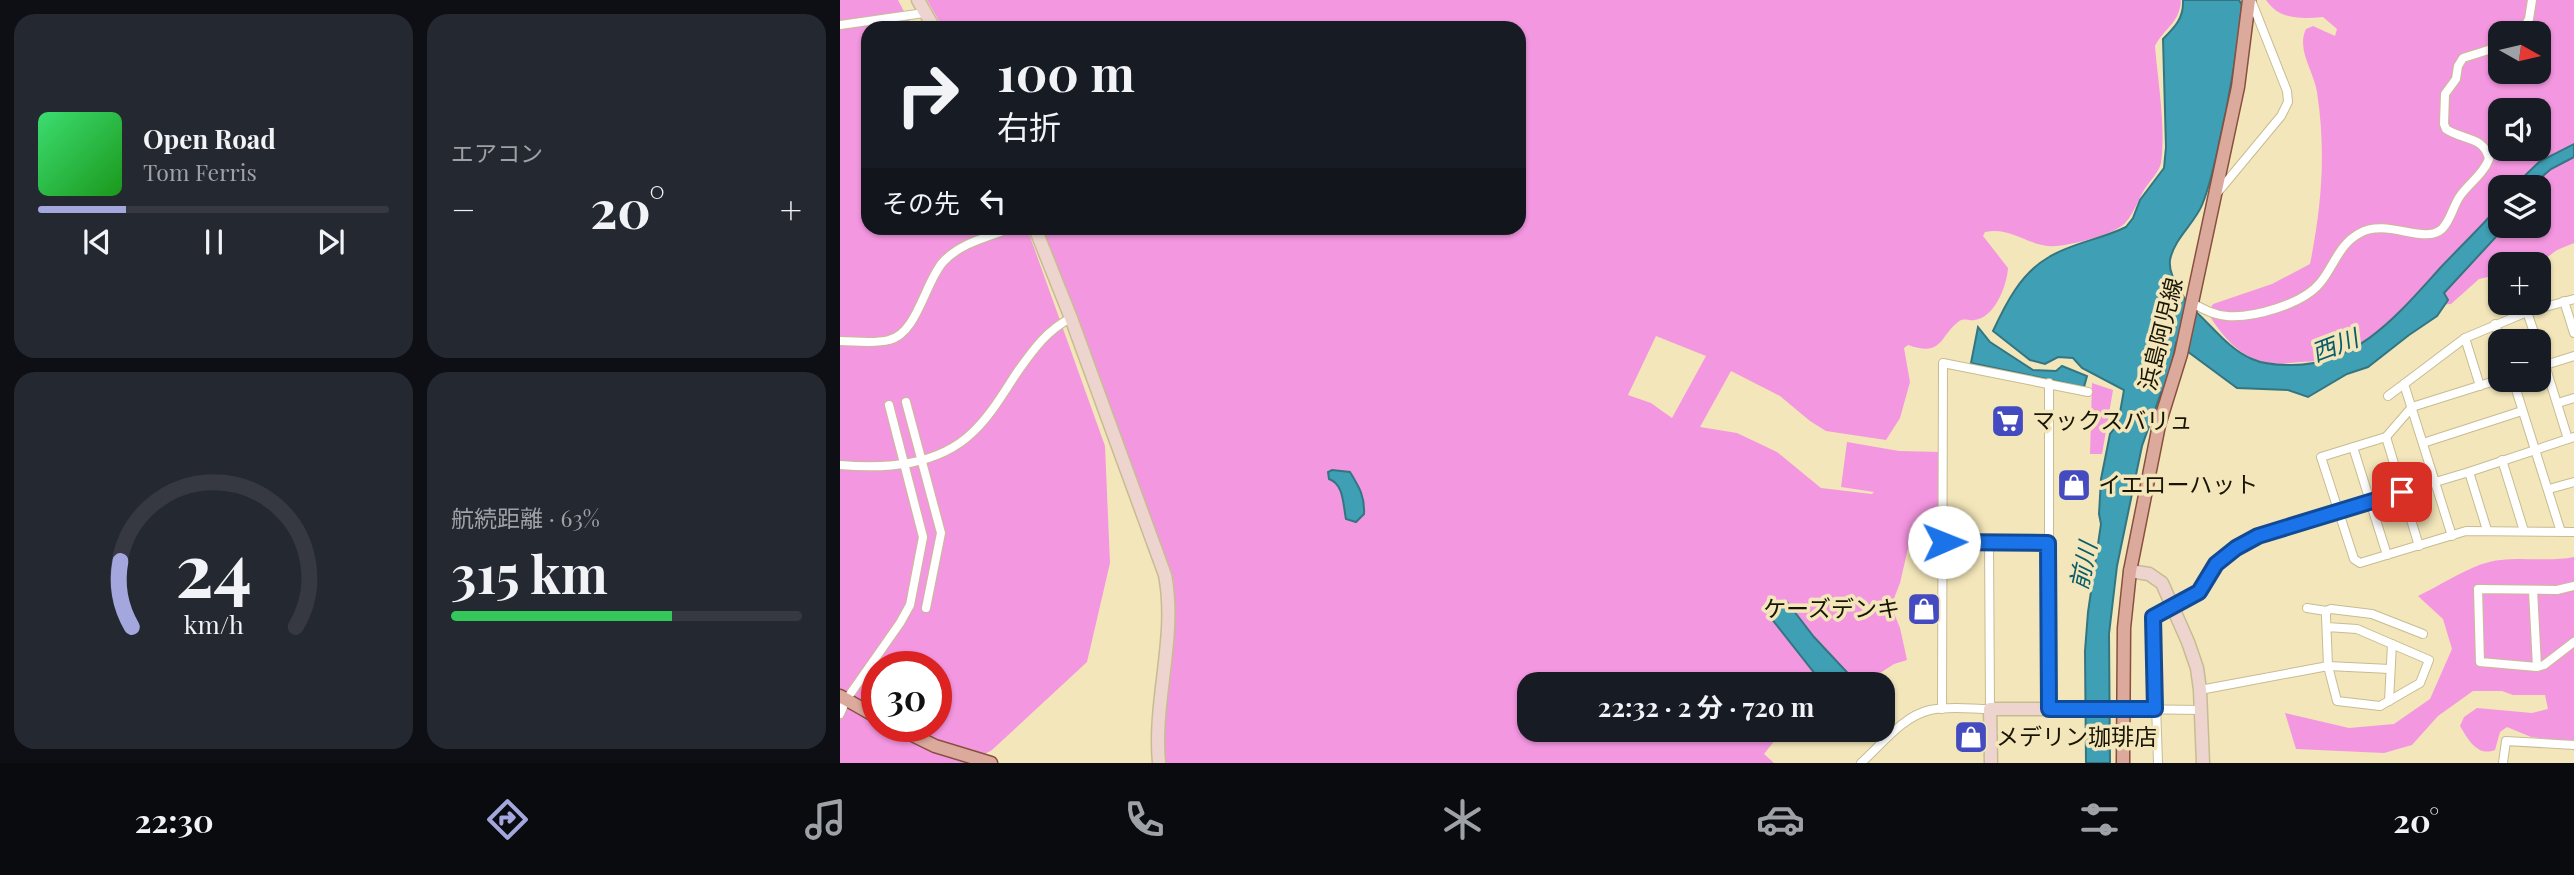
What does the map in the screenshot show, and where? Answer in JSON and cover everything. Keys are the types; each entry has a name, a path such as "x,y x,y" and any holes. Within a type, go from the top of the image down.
{"main road":[{"name":"浜島阿児線","path":"2123,763 2120,709 2130,570 2159,425 2181,354 2238,87 2250,0"},
{"path":"843,698 861,708"},
{"path":"927,742 991,763"}],"street":[{"path":"918,0 929,21"},
{"path":"2214,197 2281,116 2288,103 2287,91 2250,0"},
{"path":"2528,21 2532,0"},
{"path":"868,21 924,13"},
{"path":"840,25 861,22"},
{"path":"2192,304 2227,316 2284,305 2307,295 2318,286 2342,248 2361,232 2382,227 2428,235 2441,230 2458,199 2481,174 2489,159 2483,146 2446,129 2445,94 2456,79 2458,66 2463,58 2488,50"},
{"path":"840,341 890,340 898,336 906,330 932,279 945,260 960,248 993,235"},
{"path":"1038,235 1166,575 1170,602 1157,733 1159,763"},
{"path":"2551,305 2569,300 2574,333"},
{"path":"2388,396 2465,338 2519,315"},
{"path":"840,465 905,464 923,461 943,453 974,431 1040,342 1054,327 1071,318"},
{"path":"2494,324 2496,329"},
{"path":"2465,338 2480,386"},
{"path":"2551,363 2574,356"},
{"path":"1942,709 1943,363 2088,392"},
{"path":"2049,383 2049,709"},
{"path":"2488,383 2412,407 2386,437 2321,457 2354,559 2360,563 2466,531 2574,532"},
{"path":"2404,384 2452,536"},
{"path":"2158,763 2153,617 2199,592 2216,564 2236,548 2258,536 2571,438 2551,387"},
{"path":"2516,392 2561,532"},
{"path":"2558,404 2574,398"},
{"path":"906,402 941,533 926,608"},
{"path":"840,714 843,698 900,623 910,604 923,537 889,405"},
{"path":"2423,443 2522,411"},
{"path":"2386,437 2419,546"},
{"path":"2353,447 2387,555"},
{"path":"2502,460 2524,531"},
{"path":"2469,472 2487,530"},
{"path":"2549,489 2574,482"},
{"path":"1944,542 2048,543"},
{"path":"1989,542 1991,763"},
{"path":"2130,570 2154,577 2161,583 2174,607 2197,668 2202,710 2203,763"},
{"path":"2574,586 2557,590 2478,589 2480,663 2537,667 2544,665 2574,642"},
{"path":"2533,590 2537,667"},
{"path":"2307,608 2372,614 2423,634"},
{"path":"2326,611 2328,666 2337,701 2380,706 2420,683 2429,660 2357,629 2327,627"},
{"path":"2389,701 2392,644"},
{"path":"2200,690 2328,666 2390,669"},
{"path":"1861,763 1908,721 1923,712 1942,709 2202,710"},
{"path":"2503,763 2506,741 2574,745"}],"shaded area":[{"path":"840,0 898,0 910,21 861,21 861,235 1030,235 1105,446 1110,563 1087,662 992,750 969,763 840,763"},
{"path":"927,0 2181,1 2178,15 2155,46 2162,120 2161,163 2129,218 2121,226 2104,235 2056,246 2038,244 2004,232 1985,232 1983,236 2008,268 1998,300 1981,318 1958,322 1934,347 1928,349 1908,345 1904,348 1910,382 1900,418 1886,440 1826,431 1780,396 1731,371 1700,427 1737,433 1777,452 1821,488 1872,494 1874,492 1841,487 1847,442 1899,451 1942,452 1940,544 1909,544 1900,583 1891,606 1900,628 1907,660 1882,672 1847,672 1814,637 1787,602 1772,618 1814,672 1517,672 1517,742 1774,742 1764,754 1774,763 1164,763 1161,746 1175,608 1173,577 1044,235 1526,235 1526,21 939,21","holes":["1656,336 1706,356 1672,418 1651,403 1628,395"]},
{"path":"2266,0 2574,0 2574,243 2551,254 2551,252 2488,252 2488,277 2479,279 2451,304 2406,307 2375,337 2340,356 2275,364 2258,361 2240,351 2225,337 2208,313 2213,304 2272,284 2310,264 2320,199 2320,114 2315,84 2304,53 2303,37 2306,29 2313,26 2335,36 2337,29 2323,17 2292,17 2277,11"},
{"path":"2092,383 2113,390 2102,454 2090,454"},
{"path":"2574,557 2574,751 2568,741 2531,737 2507,727 2500,732 2495,750 2489,752 2478,749 2460,726 2464,717 2477,708 2532,713 2548,709 2545,695 2513,695 2502,691 2473,691 2438,716 2412,745 2384,753 2296,749 2285,713 2349,728 2394,724 2430,699 2452,649 2443,619 2418,596 2466,571 2493,561"}],"water":[{"path":"2183,0 2239,0 2242,5 2230,91 2210,182 2198,212 2176,245 2170,260 2173,278 2187,304 2234,348 2256,361 2275,364 2313,363 2336,357 2376,333 2394,318 2488,218 2488,238 2495,238 2444,293 2448,300 2437,316 2368,367 2347,374 2308,397 2288,390 2237,388 2176,343 2168,385 2161,393 2142,446 2117,566 2109,634 2110,763 2086,763 2085,651 2101,524 2101,479 2110,434 2118,424 2124,390 2082,368 2073,358 2058,357 2045,364 2030,360 1993,331 2009,300 2030,271 2058,252 2126,227 2140,200 2164,168 2166,147 2163,39 2175,26"},
{"path":"2574,144 2574,157 2544,175 2525,175 2539,162 2551,161 2551,156"},
{"path":"1978,327 1990,342 2033,370 2056,371 2062,366 2087,376 2084,387 1971,363"},
{"path":"1328,472 1350,472 1359,487 1364,502 1364,514 1356,522 1346,519 1338,485 1329,479"},
{"path":"1787,602 1814,637 1847,672 1814,672 1771,618"}],"place":[{"name":"マックスバリュ","path":"2008,421"},
{"name":"イエローハット","path":"2074,485"},
{"name":"ケーズデンキ","path":"1924,609"},
{"name":"メデリン珈琲店","path":"1971,737"}],"route":[{"path":"1944,542 2048,543 2049,709 2155,709 2153,617 2199,592 2216,564 2236,548 2258,536 2402,492"}],"water label":[{"name":"西川","path":"2335,346"},
{"name":"前川","path":"2084,566"}]}
